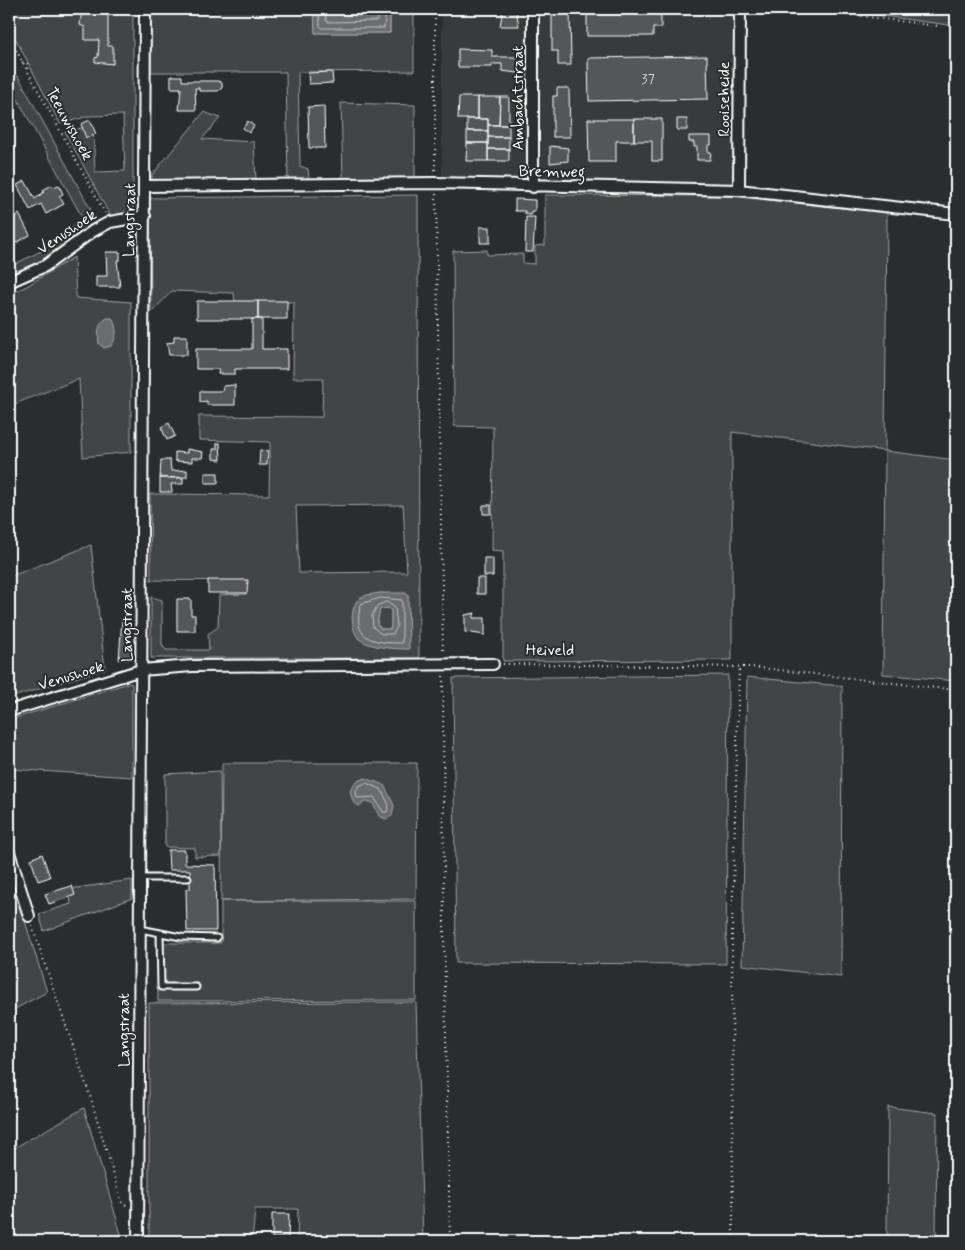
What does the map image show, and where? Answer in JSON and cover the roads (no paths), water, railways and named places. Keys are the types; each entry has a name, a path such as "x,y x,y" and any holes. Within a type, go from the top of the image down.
{"street":[{"name":"Langstraat","path":"138,1241 146,186 145,9"},
{"name":"Ambachtstraat","path":"533,187 534,9"},
{"name":"Rooiseheide","path":"739,190 740,9"},
{"name":"Bremweg","path":"146,186 435,183 533,187 739,190 956,214"},
{"name":"Venushoek","path":"9,282 45,266 93,231 110,222 145,216"},
{"path":"142,670 192,666 493,664"},
{"name":"Venushoek","path":"9,711 142,670"},
{"path":"9,852 29,916"}],"lane":[{"path":"140,878 188,878"},
{"path":"140,929 181,937 217,938"},
{"path":"160,933 161,987 196,987"}],"water":[{"path":"314,9 390,9 390,33 315,33"},
{"path":"107,318 112,318 116,328 116,336 111,346 104,348 99,344 98,333 101,323"},
{"path":"379,593 406,593 408,596 409,649 376,646 364,642 356,635 352,617 355,605 364,596","holes":["387,608 391,610 391,629 381,629 377,624 380,609"]},
{"path":"365,778 384,785 394,805 392,816 386,819 379,816 372,802 365,802 359,806 353,802 350,791 355,782"}]}
